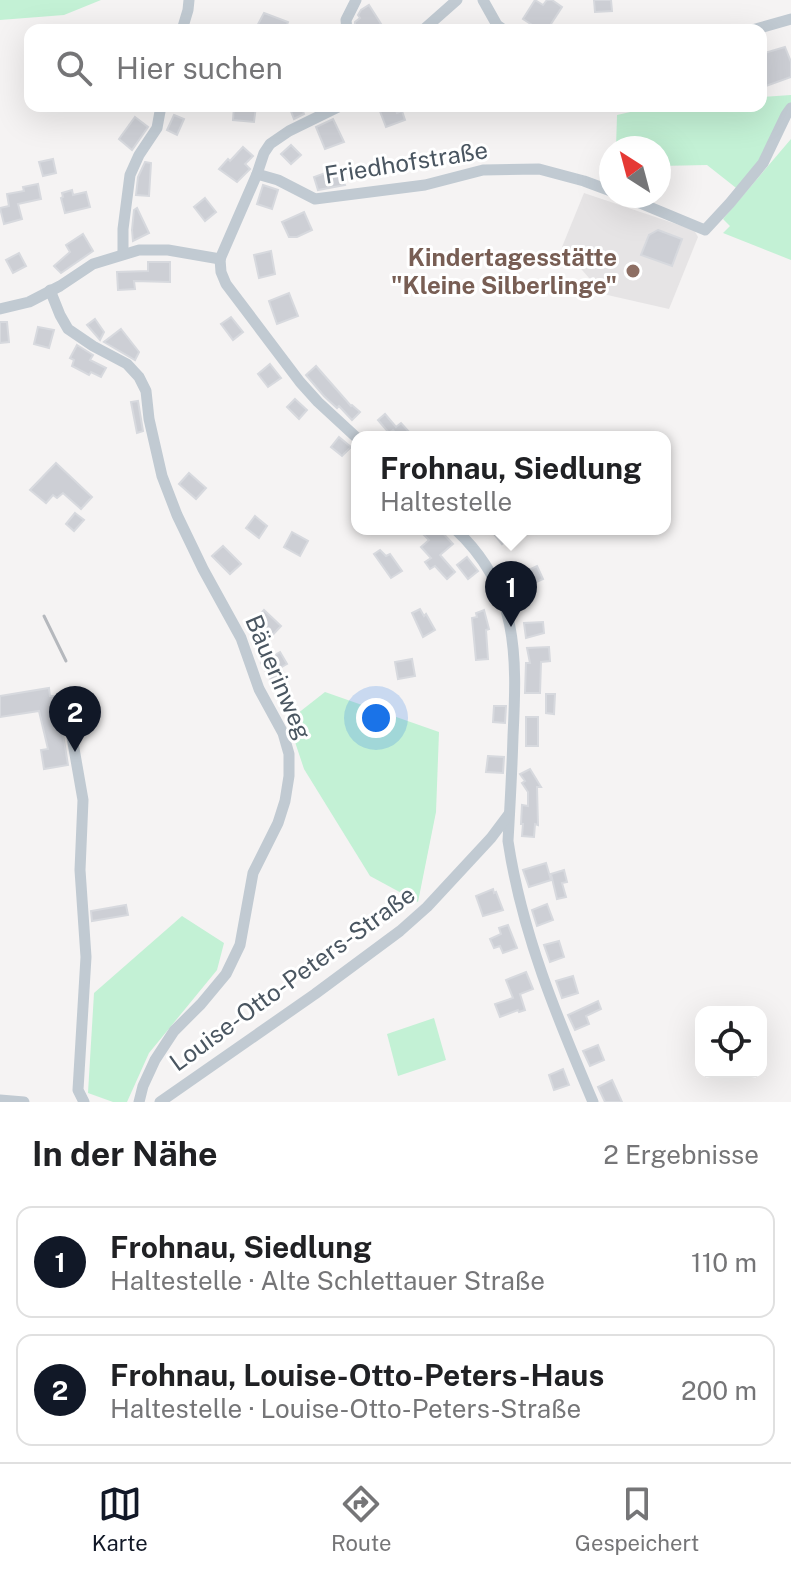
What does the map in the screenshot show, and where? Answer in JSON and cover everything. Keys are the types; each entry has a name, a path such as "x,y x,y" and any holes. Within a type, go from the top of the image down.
{"street":[{"path":"184,24 189,0"},
{"path":"346,24 356,0"},
{"path":"430,24 457,0"},
{"path":"483,0 496,24"},
{"path":"767,26 791,19"},
{"path":"652,208 705,230 763,163 791,108"},
{"path":"123,254 130,175 157,128 160,112"},
{"path":"328,112 270,144 220,259 226,284 300,382 351,432"},
{"name":"Friedhofstraße","path":"257,174 278,180 315,199 425,185 483,170 539,169 599,187"},
{"path":"0,309 29,302 93,264 139,250 155,249 220,259"},
{"name":"Bäuerinweg","path":"50,290 68,329 127,364 139,377 146,391 162,476 177,515 241,638 259,689 283,733 289,754 285,801 278,823 253,873 240,945 226,974 174,1031 155,1060 139,1102"},
{"path":"462,535 486,564 501,593 511,627 516,658 508,841 529,938 593,1102"},
{"path":"65,697 83,800 80,870 86,957 78,1090 84,1102"},
{"name":"Louise-Otto-Peters-Straße","path":"160,1102 400,931 427,907 491,838 509,813"},
{"path":"491,838 508,841"},
{"path":"0,1100 24,1102"}],"shaded area":[{"name":"Kindertagesstätte \"Kleine Silberlinge\"","path":"584,193 599,198 599,208 629,208 694,230 698,237 669,309 603,294 562,247"}],"green space":[{"path":"0,0 101,0 64,15 0,20"},
{"path":"791,95 791,108 740,191 707,165 671,166 671,136 616,136 617,115 630,112 767,112 767,97"},
{"path":"791,139 791,260 723,233 730,226 723,219"},
{"path":"325,692 439,732 436,812 418,902 370,876 304,769 288,721"},
{"path":"182,916 224,943 217,970 149,1053 127,1102 113,1102 88,1093 94,993"},
{"path":"434,1018 446,1060 398,1076 387,1034"}],"building":[{"path":"535,0 543,5 547,0 552,0 562,7 551,24 531,24 523,19"},
{"path":"594,0 611,0 612,11 595,12"},
{"path":"369,5 381,24 355,24 361,10"},
{"path":"264,13 288,22 287,24 258,24"},
{"path":"785,47 791,62 791,77 767,86 767,52"},
{"path":"234,112 255,112 254,122 233,120"},
{"path":"291,112 303,112 304,114 294,119"},
{"path":"380,112 402,112 405,120 386,127"},
{"path":"174,115 184,119 177,135 167,130"},
{"path":"135,117 148,127 132,150 119,139"},
{"path":"333,119 344,142 325,149 316,127"},
{"path":"291,145 301,155 291,164 281,154"},
{"path":"243,147 253,156 245,164 250,169 237,182 219,169"},
{"path":"53,159 56,173 43,176 39,162"},
{"path":"145,162 151,163 149,196 136,195 138,177"},
{"path":"339,168 345,185 318,190 314,177"},
{"path":"38,184 41,199 18,204 22,219 4,224 0,208 9,206 7,194"},
{"path":"263,185 278,190 272,209 257,204"},
{"path":"72,190 73,195 86,192 90,207 65,213 62,193"},
{"path":"205,198 216,212 205,221 194,207"},
{"path":"137,208 149,233 133,241 134,210"},
{"path":"304,212 312,230 289,237 282,222"},
{"path":"658,230 682,239 672,266 641,255 649,235"},
{"path":"83,234 93,251 61,273 54,266 70,252 66,245"},
{"path":"271,251 275,274 259,278 254,255"},
{"path":"19,253 26,266 13,273 6,260"},
{"path":"148,262 170,262 170,282 134,281 135,289 118,290 117,272 148,271"},
{"path":"289,293 298,316 277,324 269,301"},
{"path":"231,317 243,332 233,340 221,324"},
{"path":"95,319 104,332 100,340 87,325"},
{"path":"0,322 7,322 9,342 0,343"},
{"path":"38,327 54,330 49,348 34,344"},
{"path":"121,329 139,352 135,360 104,342"},
{"path":"77,345 93,355 90,360 106,368 101,377 72,366 74,360 70,358"},
{"path":"270,364 281,378 268,387 258,374"},
{"path":"316,366 360,412 352,420 324,396 306,375"},
{"path":"295,399 307,410 299,419 287,407"},
{"path":"138,401 143,431 137,433 131,402"},
{"path":"385,414 396,427 401,423 408,431 387,431 378,420"},
{"path":"339,437 351,447 342,456 331,447"},
{"path":"56,463 92,497 81,509 63,493 57,498 53,495 46,503 30,490"},
{"path":"189,473 206,488 196,499 179,484"},
{"path":"75,513 84,520 74,531 66,524"},
{"path":"255,516 267,526 259,538 246,528"},
{"path":"292,532 308,541 300,556 284,547"},
{"path":"424,535 445,535 453,544 440,555 455,572 447,579 435,566 430,569 425,562 431,558 421,547 429,540"},
{"path":"495,535 511,535 512,536 502,544"},
{"path":"223,546 241,564 230,574 212,556"},
{"path":"380,550 386,556 390,554 402,571 391,578 374,554"},
{"path":"467,557 478,571 468,579 457,565"},
{"path":"537,566 543,579 528,586 522,573"},
{"path":"420,609 435,630 423,637 412,613"},
{"path":"264,610 281,626 266,642 249,626"},
{"path":"484,610 489,629 486,630 488,659 476,660 472,618"},
{"path":"543,622 544,633 526,638 524,623"},
{"path":"549,647 550,661 541,662 540,693 525,693 526,663 530,663 527,648"},
{"path":"280,652 287,664 280,668 283,672 271,680 261,663"},
{"path":"412,659 415,676 398,679 395,662"},
{"path":"49,688 50,696 57,696 68,765 44,769 41,750 48,749 39,711 0,717 0,696"},
{"path":"546,694 555,694 554,714 546,713"},
{"path":"494,706 506,706 505,723 493,722"},
{"path":"526,717 538,717 538,746 526,746"},
{"path":"488,756 504,757 503,773 486,772"},
{"path":"530,769 541,787 537,787 538,825 535,824 534,837 522,836 521,824 522,805 528,806 528,792 520,774"},
{"path":"546,863 551,880 529,887 523,870"},
{"path":"564,870 567,882 562,883 566,897 557,899 551,874"},
{"path":"493,889 503,910 483,916 476,896"},
{"path":"547,904 553,920 537,926 532,910"},
{"path":"126,905 128,915 92,921 91,911"},
{"path":"508,925 517,948 503,953 500,946 494,948 490,939 501,934 499,928"},
{"path":"559,941 564,957 550,962 544,945"},
{"path":"526,972 533,989 520,994 525,1010 500,1017 495,1004 513,998 506,980"},
{"path":"573,976 578,993 562,998 556,981"},
{"path":"598,1001 601,1009 586,1016 589,1024 575,1030 568,1015"},
{"path":"598,1045 604,1060 590,1066 583,1051"},
{"path":"563,1069 569,1085 554,1090 549,1075"},
{"path":"612,1080 622,1102 605,1102 598,1087"}],"railway":[{"path":"44,616 66,661"}],"place":[{"name":"Kindertagesstätte \"Kleine Silberlinge\"","path":"633,271"},
{"name":"Frohnau, Siedlung","path":"511,627"},
{"name":"Frohnau, Louise-Otto-Peters-Haus","path":"75,752"}]}
